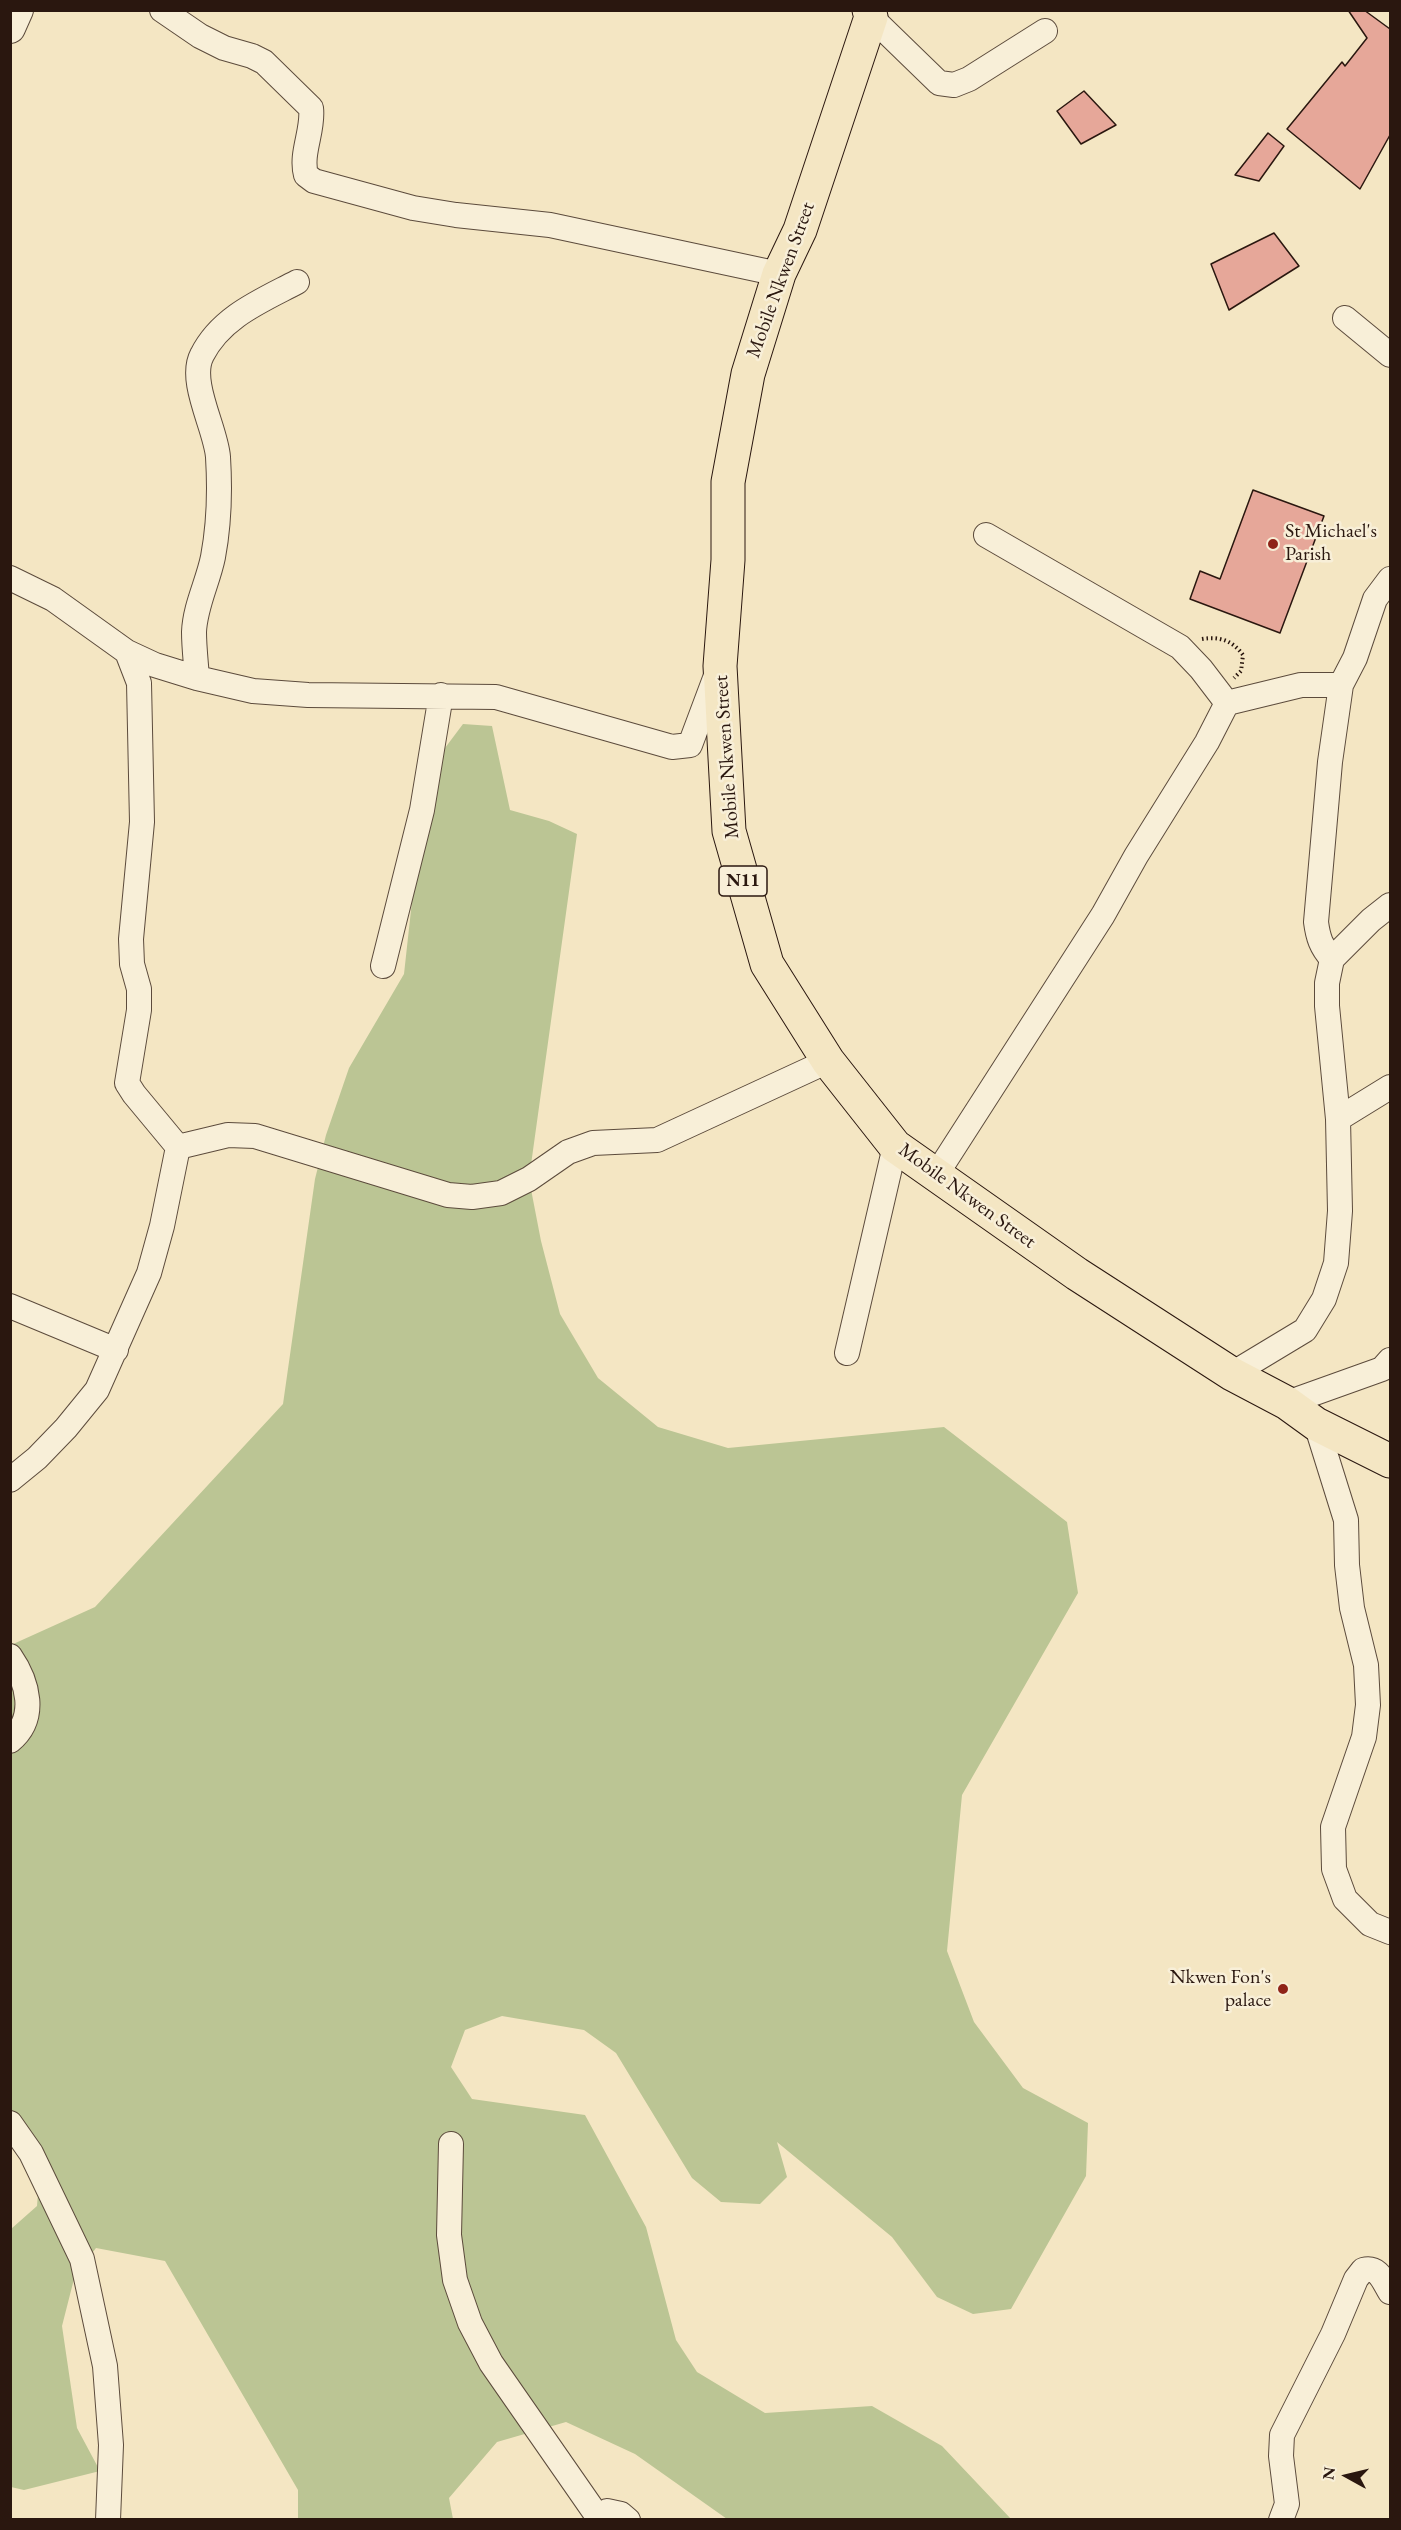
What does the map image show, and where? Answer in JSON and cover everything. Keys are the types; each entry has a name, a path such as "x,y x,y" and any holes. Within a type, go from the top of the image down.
{"highway":[{"name":"Mobile Nkwen Street","path":"870,14 800,230 780,274 748,374 728,482 728,560 720,666 729,831 767,964 828,1061 895,1146 1077,1274 1232,1374 1287,1403 1317,1424 1390,1461"}],"street":[{"path":"10,28 18,10"},
{"path":"162,10 200,36 224,48 264,62 310,108 312,116 303,164 306,175 314,181 413,208 550,225 780,274"},
{"path":"870,14 939,83 954,85 969,79 1045,31"},
{"path":"197,678 194,632 213,557 218,516 218,455 199,386 200,358 212,338 237,314 297,282"},
{"path":"1345,318 1390,354"},
{"path":"986,535 1180,647 1201,669 1223,698"},
{"path":"10,578 53,599 127,652 147,674 197,678 253,691 495,697 672,747 690,745 720,666"},
{"path":"1332,959 1323,949 1318,937 1316,922 1330,762 1341,685 1355,658 1375,599 1390,579"},
{"path":"147,674 142,822 131,939 132,964 139,989 139,1010 127,1083 178,1147"},
{"path":"1223,698 1301,685 1341,685"},
{"path":"383,966 422,810 441,695"},
{"path":"936,1175 1103,915 1136,856 1207,742 1223,698"},
{"path":"1232,1374 1305,1330 1324,1299 1336,1263 1340,1211 1338,1119 1327,1006 1327,983 1332,959 1371,920 1390,905"},
{"path":"178,1147 228,1135 255,1136 448,1195 472,1197 501,1193 529,1179 568,1152 593,1143 657,1140 828,1061"},
{"path":"1338,1119 1390,1087"},
{"path":"847,1353 895,1146"},
{"path":"10,1480 37,1458 66,1428 97,1390 149,1273 162,1226 178,1147"},
{"path":"10,1306 116,1350"},
{"path":"1287,1403 1382,1369 1390,1360"},
{"path":"1317,1424 1346,1520 1347,1565 1352,1608 1366,1665 1368,1705 1364,1737 1333,1827 1334,1869 1345,1899 1370,1924 1390,1932"},
{"path":"10,1656 20,1670 28,1696 21,1732 10,1741"},
{"path":"10,2123 31,2153 82,2259 105,2366 111,2445 108,2520"},
{"path":"451,2144 449,2235 455,2280 470,2323 491,2363 597,2518 608,2511 621,2514 628,2520"},
{"path":"1281,2520 1287,2504 1281,2456 1282,2435 1333,2334 1356,2279 1363,2270 1370,2268 1384,2270 1390,2292"}],"path":[{"path":"1180,647 1204,639 1218,638 1236,645 1243,655 1241,671 1223,698"}],"green space":[{"path":"463,724 492,726 510,810 549,821 577,834 529,1179 541,1241 560,1314 598,1378 658,1427 728,1448 944,1427 1067,1522 1078,1593 962,1795 947,1951 974,2022 1023,2088 1088,2123 1086,2176 1011,2309 973,2314 937,2297 892,2237 777,2142 787,2177 760,2204 721,2202 692,2178 616,2053 584,2030 502,2016 465,2030 451,2067 472,2099 585,2115 646,2227 676,2340 697,2372 765,2413 872,2406 942,2446 1011,2519 727,2519 635,2454 566,2422 497,2442 449,2498 453,2519 298,2519 298,2490 165,2261 96,2248 75,2275 62,2326 77,2428 100,2471 24,2490 11,2487 11,2229 37,2206 40,2169 11,2131 11,1645 95,1607 283,1404 315,1179 326,1135 349,1068 404,974 422,810 430,768"}],"building":[{"path":"1348,10 1364,10 1390,29 1390,135 1360,189 1287,129 1342,62 1345,66 1367,38"},
{"path":"1084,91 1116,125 1081,144 1057,111"},
{"path":"1268,133 1284,146 1259,181 1235,175"},
{"path":"1274,233 1299,266 1229,310 1211,264"},
{"name":"St Michael's Parish","path":"1253,490 1324,516 1280,633 1190,599 1200,571 1220,579"}],"place":[{"name":"St Michael's Parish","path":"1273,544"},
{"name":"Nkwen Fon's palace","path":"1283,1989"}]}
